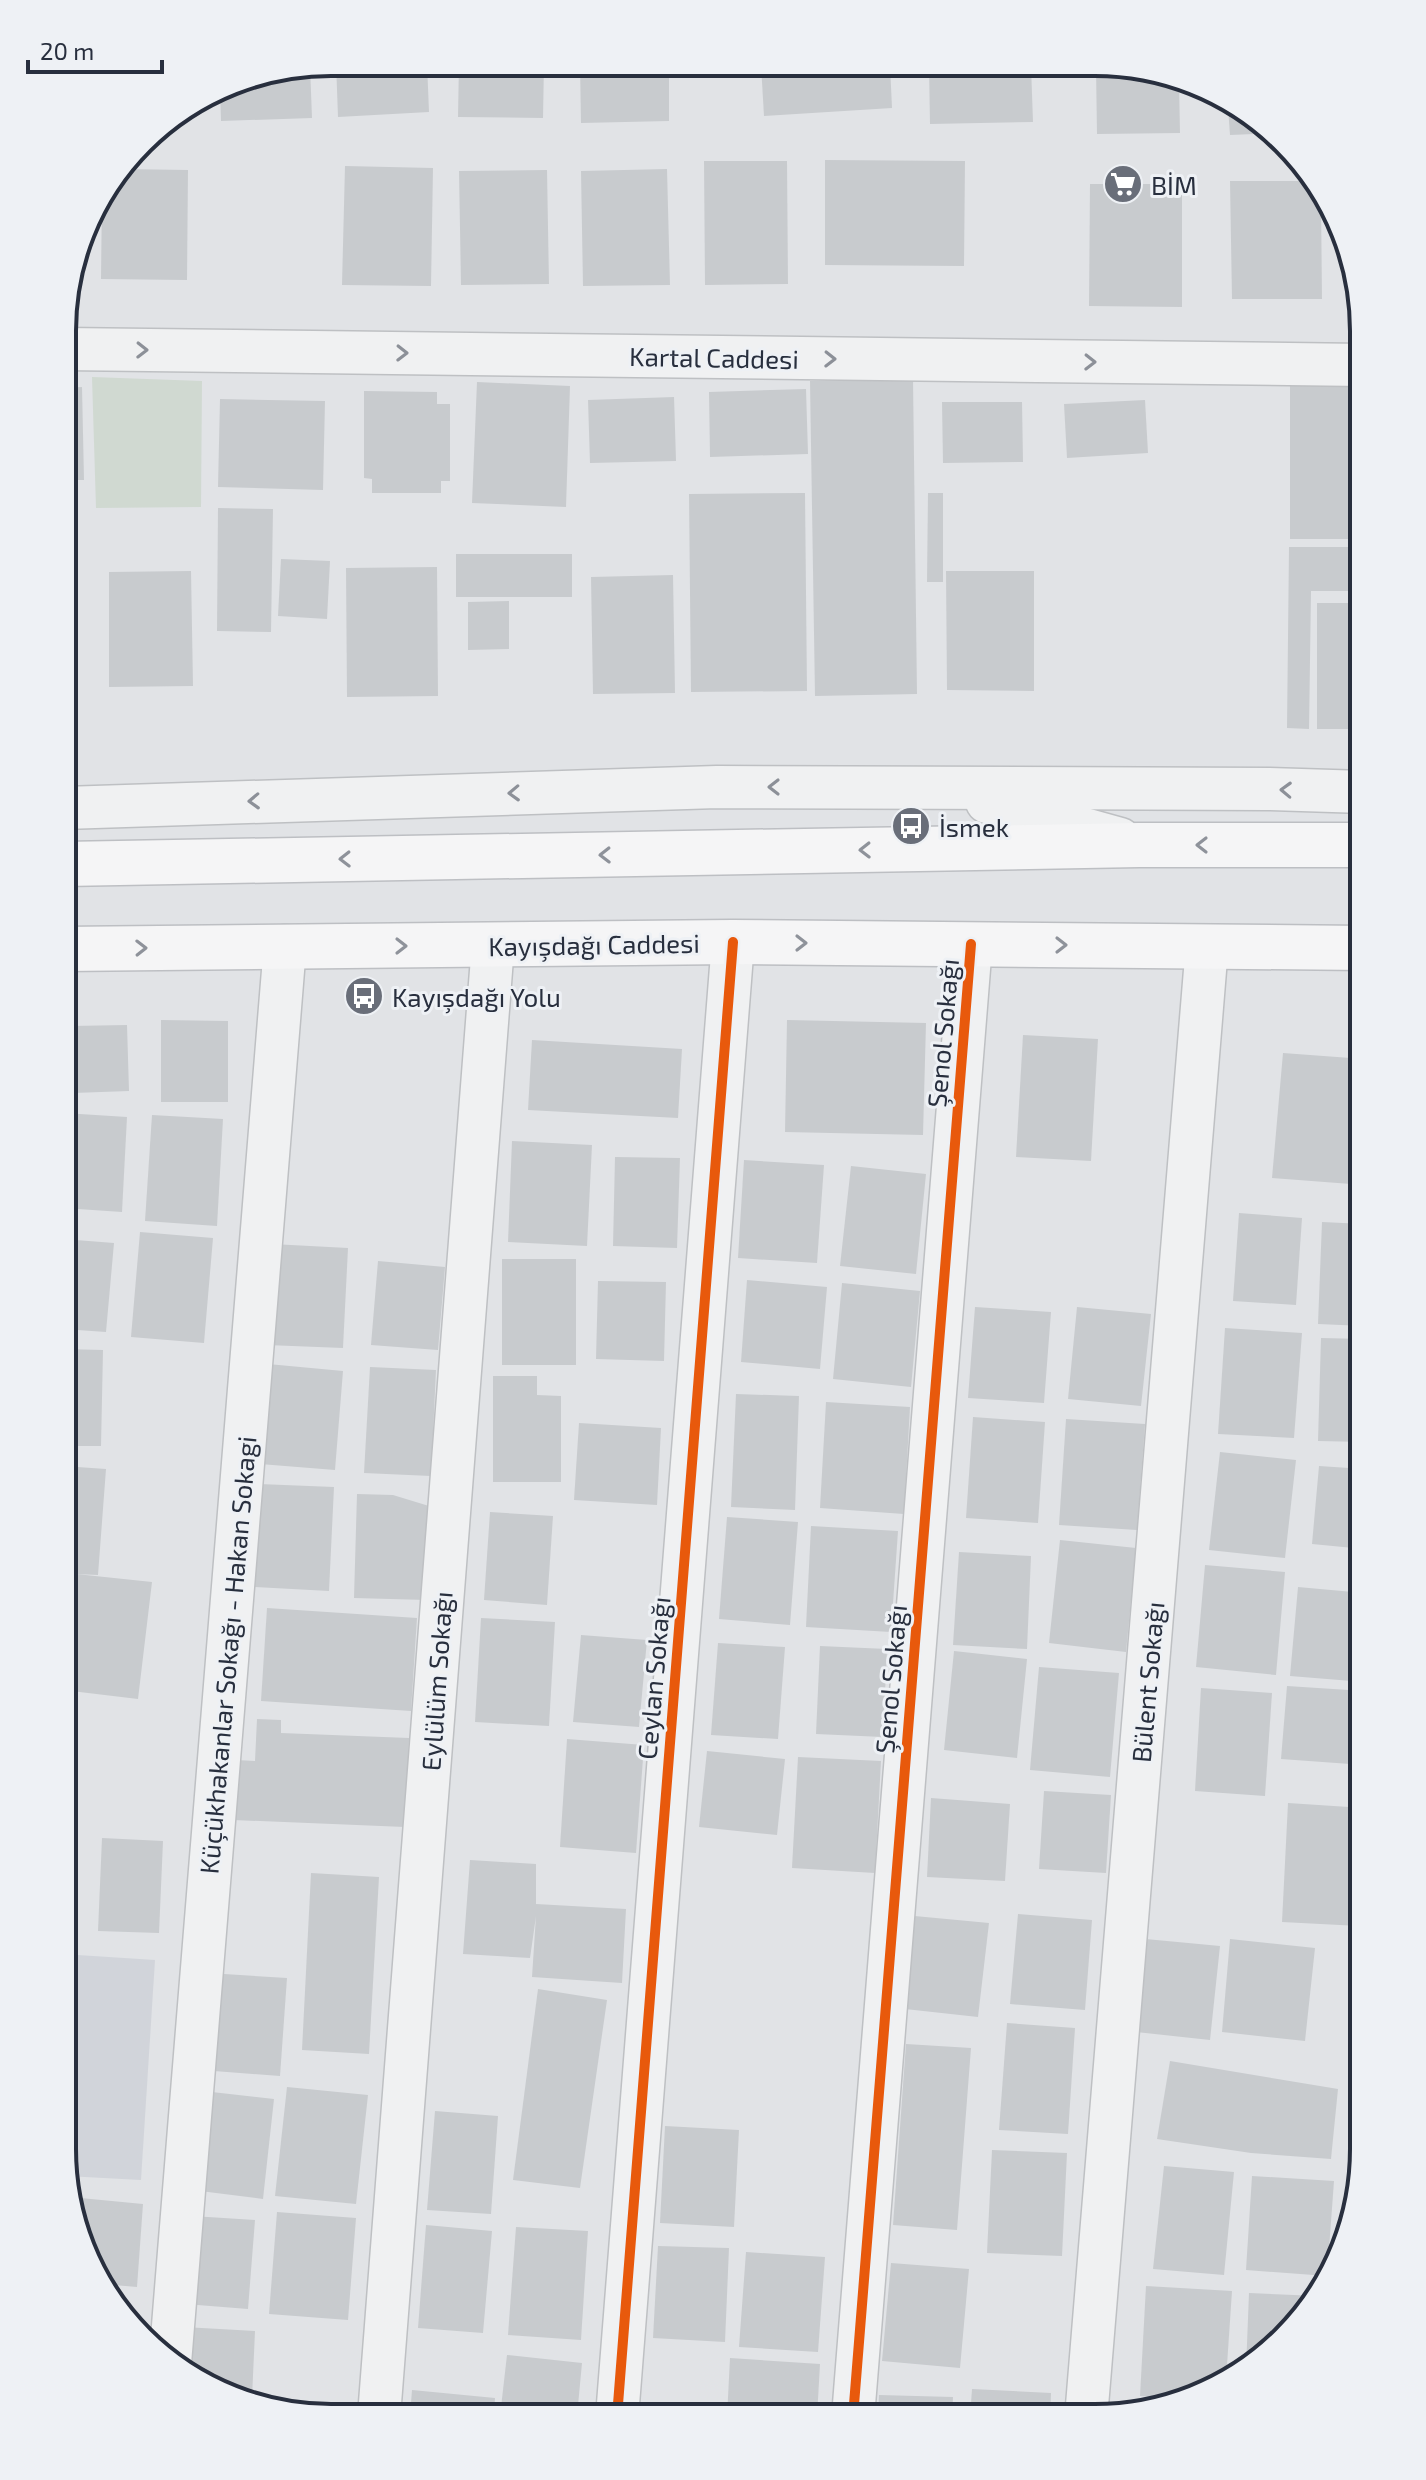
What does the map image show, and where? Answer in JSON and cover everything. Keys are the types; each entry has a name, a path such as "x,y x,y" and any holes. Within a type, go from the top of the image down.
{"main road":[{"path":"76,864 1139,845 1350,845"},
{"name":"Kayışdağı Caddesi","path":"76,949 733,942 1350,948"}],"street":[{"name":"Kartal Caddesi","path":"76,349 1350,365"},
{"path":"76,808 717,787 1350,792"},
{"path":"936,788 1139,845"},
{"name":"Ceylan Sokağı","path":"618,2404 733,942"},
{"name":"Şenol Sokağı","path":"854,2404 971,944"},
{"name":"Eylülüm Sokağı","path":"380,2404 493,945"},
{"name":"Küçükhakanlar Sokağı - Hakan Sokagi","path":"171,2347 285,946"},
{"name":"Bülent Sokağı","path":"1087,2404 1207,946"}],"shaded area":[{"path":"92,377 202,381 201,507 96,508"},
{"path":"76,1955 155,1960 141,2180 78,2177"}],"building":[{"path":"337,76 428,76 429,112 338,117"},
{"path":"459,76 544,76 543,118 458,117"},
{"path":"580,76 669,76 669,121 581,123"},
{"path":"762,76 891,76 892,108 764,116"},
{"path":"929,76 1031,76 1033,122 930,124"},
{"path":"1096,76 1145,81 1179,91 1180,133 1097,134"},
{"path":"310,77 312,118 221,121 220,101 265,85"},
{"path":"1229,114 1256,134 1230,135"},
{"path":"825,160 965,161 964,266 825,265"},
{"path":"704,161 787,161 788,284 705,285"},
{"path":"345,166 433,168 431,286 342,285"},
{"path":"134,169 188,170 187,280 101,279 102,220"},
{"path":"667,169 670,285 583,286 581,171"},
{"path":"547,170 549,284 461,285 459,171"},
{"path":"1230,181 1301,181 1321,213 1322,299 1232,299"},
{"path":"1090,184 1182,184 1182,307 1089,306"},
{"path":"913,379 917,694 815,696 810,381"},
{"path":"1290,381 1350,382 1350,539 1290,539"},
{"path":"477,382 570,386 566,507 472,503"},
{"path":"76,387 82,387 84,480 76,480"},
{"path":"806,389 808,454 710,457 709,392"},
{"path":"364,391 437,392 437,404 450,404 450,481 441,481 441,493 372,493 372,479 364,478"},
{"path":"674,397 676,461 590,463 588,400"},
{"path":"220,399 325,401 323,490 218,487"},
{"path":"1145,400 1148,453 1067,458 1064,404"},
{"path":"942,402 1022,402 1023,462 943,463"},
{"path":"805,493 807,691 691,692 689,494"},
{"path":"928,493 943,493 943,582 927,582"},
{"path":"218,508 273,509 271,632 217,631"},
{"path":"1289,547 1350,547 1350,591 1311,591 1309,729 1287,728"},
{"path":"456,554 572,554 572,597 456,597"},
{"path":"281,559 330,561 327,619 278,616"},
{"path":"437,567 438,696 347,697 346,568"},
{"path":"191,571 193,686 109,687 109,572"},
{"path":"946,571 1034,571 1034,691 947,690"},
{"path":"673,575 675,693 593,694 591,577"},
{"path":"509,601 509,649 468,650 468,602"},
{"path":"1317,603 1350,603 1350,729 1317,729"},
{"path":"161,1020 228,1021 228,1102 161,1102"},
{"path":"787,1020 926,1023 923,1135 785,1132"},
{"path":"127,1025 129,1091 76,1093 76,1026"},
{"path":"1023,1035 1098,1039 1091,1161 1016,1157"},
{"path":"532,1040 682,1049 678,1118 528,1110"},
{"path":"1283,1053 1350,1058 1350,1184 1272,1178"},
{"path":"76,1114 127,1117 122,1212 76,1209"},
{"path":"152,1115 223,1119 217,1226 145,1221"},
{"path":"512,1141 592,1145 587,1246 508,1242"},
{"path":"615,1157 680,1158 677,1248 613,1246"},
{"path":"744,1160 824,1165 817,1263 738,1258"},
{"path":"851,1166 926,1174 916,1274 840,1266"},
{"path":"1239,1213 1302,1218 1296,1305 1233,1301"},
{"path":"1322,1222 1350,1223 1349,1325 1318,1324"},
{"path":"140,1232 213,1238 204,1343 131,1337"},
{"path":"76,1240 114,1243 106,1332 76,1330"},
{"path":"272,1244 348,1248 343,1348 267,1345"},
{"path":"502,1259 576,1259 576,1365 502,1365"},
{"path":"378,1261 445,1267 438,1350 371,1345"},
{"path":"747,1280 827,1287 820,1369 741,1362"},
{"path":"598,1281 666,1282 664,1361 596,1359"},
{"path":"842,1283 920,1291 911,1387 833,1379"},
{"path":"975,1307 1051,1312 1044,1403 968,1398"},
{"path":"1077,1307 1151,1314 1141,1406 1068,1399"},
{"path":"1225,1328 1302,1333 1294,1438 1218,1434"},
{"path":"1321,1338 1349,1339 1349,1442 1318,1441"},
{"path":"76,1349 103,1350 101,1446 76,1446"},
{"path":"268,1364 343,1371 335,1470 260,1464"},
{"path":"370,1367 436,1370 431,1476 364,1473"},
{"path":"493,1376 537,1376 537,1395 561,1396 561,1482 493,1482"},
{"path":"736,1394 799,1396 795,1510 731,1507"},
{"path":"826,1402 910,1407 904,1514 820,1508"},
{"path":"973,1417 1045,1422 1038,1523 966,1518"},
{"path":"1066,1419 1145,1424 1137,1530 1059,1525"},
{"path":"579,1423 661,1428 657,1505 574,1500"},
{"path":"1220,1452 1296,1460 1285,1558 1209,1550"},
{"path":"1319,1466 1349,1468 1349,1548 1312,1544"},
{"path":"76,1467 106,1469 98,1575 76,1574"},
{"path":"259,1484 334,1487 329,1591 255,1587"},
{"path":"357,1494 393,1495 429,1506 427,1600 354,1598"},
{"path":"490,1512 553,1516 547,1605 484,1600"},
{"path":"727,1517 798,1522 790,1625 719,1619"},
{"path":"811,1526 898,1531 891,1632 806,1627"},
{"path":"1060,1540 1136,1548 1126,1652 1049,1643"},
{"path":"959,1552 1031,1556 1027,1649 953,1645"},
{"path":"1205,1565 1285,1572 1276,1675 1196,1667"},
{"path":"76,1574 152,1582 138,1699 76,1692"},
{"path":"1298,1587 1349,1592 1349,1681 1290,1676"},
{"path":"267,1608 417,1618 411,1711 261,1701"},
{"path":"481,1618 555,1622 549,1726 475,1722"},
{"path":"581,1635 647,1640 639,1727 573,1722"},
{"path":"718,1643 785,1647 778,1739 711,1735"},
{"path":"820,1646 887,1649 883,1737 816,1734"},
{"path":"954,1651 1027,1659 1017,1758 944,1750"},
{"path":"1039,1667 1119,1673 1110,1777 1030,1770"},
{"path":"1287,1686 1349,1690 1349,1764 1281,1759"},
{"path":"1201,1688 1272,1693 1265,1796 1195,1791"},
{"path":"257,1719 281,1720 281,1733 409,1738 405,1827 233,1820 236,1760 255,1761"},
{"path":"567,1739 644,1745 636,1853 560,1847"},
{"path":"707,1751 785,1759 777,1835 699,1827"},
{"path":"798,1757 881,1761 875,1873 792,1868"},
{"path":"1044,1791 1111,1795 1106,1873 1039,1869"},
{"path":"931,1798 1010,1804 1005,1881 927,1877"},
{"path":"1288,1803 1349,1807 1349,1925 1282,1922"},
{"path":"102,1838 163,1841 159,1933 98,1931"},
{"path":"470,1860 536,1864 536,1904 626,1909 622,1983 532,1977 536,1916 530,1958 463,1954"},
{"path":"311,1873 379,1877 369,2054 302,2050"},
{"path":"1018,1914 1092,1920 1085,2010 1010,2004"},
{"path":"904,1915 989,1923 978,2017 896,2008"},
{"path":"1135,1938 1220,1946 1210,2040 1127,2031"},
{"path":"1230,1939 1315,1948 1305,2041 1222,2032"},
{"path":"208,1973 287,1978 280,2076 201,2070"},
{"path":"538,1989 607,2000 580,2188 513,2180"},
{"path":"1007,2023 1075,2028 1068,2134 999,2130"},
{"path":"906,2044 971,2048 957,2230 893,2225"},
{"path":"1170,2061 1338,2089 1331,2159 1251,2153 1157,2139"},
{"path":"287,2087 368,2095 356,2204 275,2196"},
{"path":"203,2091 274,2099 263,2199 192,2190"},
{"path":"435,2111 498,2116 491,2214 427,2210"},
{"path":"665,2126 739,2130 734,2227 660,2223"},
{"path":"992,2150 1067,2153 1062,2256 987,2253"},
{"path":"1164,2166 1234,2172 1224,2275 1153,2269"},
{"path":"1252,2176 1334,2181 1329,2251 1317,2275 1246,2270"},
{"path":"81,2198 143,2204 137,2287 116,2285 110,2277 95,2247"},
{"path":"277,2212 356,2218 348,2320 269,2314"},
{"path":"192,2216 255,2220 248,2309 185,2304"},
{"path":"426,2225 492,2231 483,2333 418,2328"},
{"path":"516,2227 588,2231 581,2340 508,2335"},
{"path":"658,2246 729,2248 725,2342 653,2338"},
{"path":"746,2252 825,2257 818,2352 739,2347"},
{"path":"891,2263 969,2269 960,2368 882,2361"},
{"path":"1146,2286 1232,2291 1227,2367 1177,2390 1153,2397 1140,2396"},
{"path":"1249,2293 1303,2295 1275,2329 1247,2353"},
{"path":"184,2327 255,2331 252,2391 203,2370 181,2355"},
{"path":"507,2355 582,2363 578,2404 501,2404"},
{"path":"730,2358 820,2364 818,2404 728,2404"},
{"path":"972,2389 1051,2393 1051,2404 971,2404"},
{"path":"412,2390 495,2398 495,2404 411,2404"},
{"path":"879,2395 953,2397 953,2404 879,2404"}],"cycle path":[{"path":"618,2404 733,942"},
{"path":"854,2404 971,944"}],"place":[{"name":"BİM","path":"1123,184"},
{"name":"İsmek","path":"911,826"},
{"name":"Kayışdağı Yolu","path":"364,996"}]}
